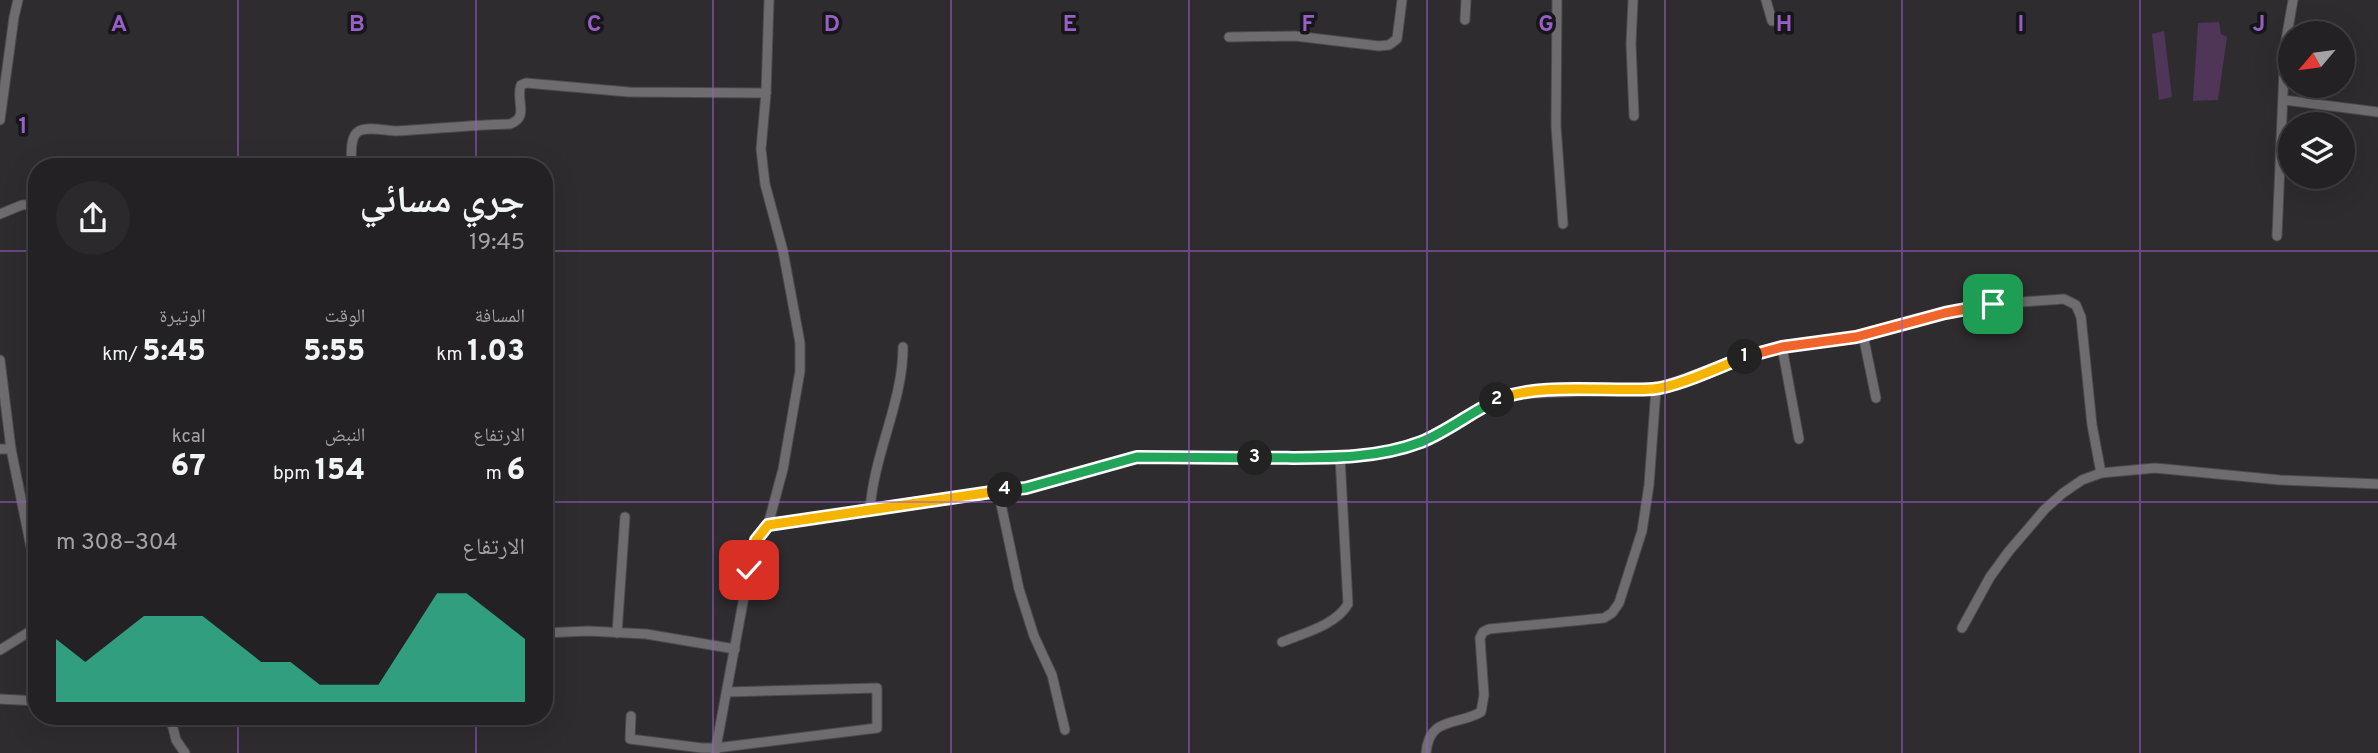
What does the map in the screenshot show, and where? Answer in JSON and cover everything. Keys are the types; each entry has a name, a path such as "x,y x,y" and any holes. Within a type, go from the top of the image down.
{"street":[{"path":"0,120 18,0"},
{"path":"715,751 756,540 768,525 783,469 800,370 800,344 783,251 765,184 761,149 769,0"},
{"path":"1228,37 1295,36 1390,45 1397,39 1402,0"},
{"path":"1465,20 1466,0"},
{"path":"1557,0 1556,126 1563,224"},
{"path":"1633,0 1631,44 1634,116"},
{"path":"1766,0 1772,21"},
{"path":"2277,236 2284,46 2293,0"},
{"path":"352,158 353,138 364,129 426,130 510,124 518,121 522,116 518,91 521,85 526,83 629,92 766,93"},
{"path":"2284,100 2378,112"},
{"path":"0,214 28,205"},
{"path":"768,525 1026,488 1137,457 1340,457 1391,451 1422,441 1512,394 1656,389 1752,354 1782,347 1863,335 1945,313 1993,304 2064,299 2076,305 2081,317 2092,425 2101,473"},
{"path":"1863,335 1876,398"},
{"path":"870,510 877,464 901,375 904,347"},
{"path":"1782,347 1799,439"},
{"path":"0,360 11,449 28,533"},
{"path":"1426,753 1434,732 1442,724 1480,712 1484,695 1480,638 1483,632 1489,629 1604,618 1612,613 1619,603 1642,531 1649,485 1656,389"},
{"path":"0,449 11,449"},
{"path":"1282,642 1332,620 1344,612 1348,604 1340,457"},
{"path":"1962,628 1990,577 2008,551 2045,509 2082,480 2101,473 2155,468 2280,480 2378,484"},
{"path":"998,490 1019,589 1034,636 1052,675 1065,730"},
{"path":"617,633 625,517"},
{"path":"553,633 588,631 646,634 735,649"},
{"path":"0,650 28,633"},
{"path":"631,716 630,739 715,751 877,728 877,688 727,692"},
{"path":"0,699 28,701"},
{"path":"172,725 176,740 185,753"}],"shaded area":[{"path":"2219,22 2221,34 2227,37 2218,100 2193,101 2198,23"},
{"path":"2164,31 2172,97 2159,100 2152,34"}],"route":[{"path":"749,570 756,540 768,525 1026,488 1137,457 1340,457 1391,451 1422,441 1512,394 1656,389 1752,354 1856,337 1945,313 1993,304"}]}
